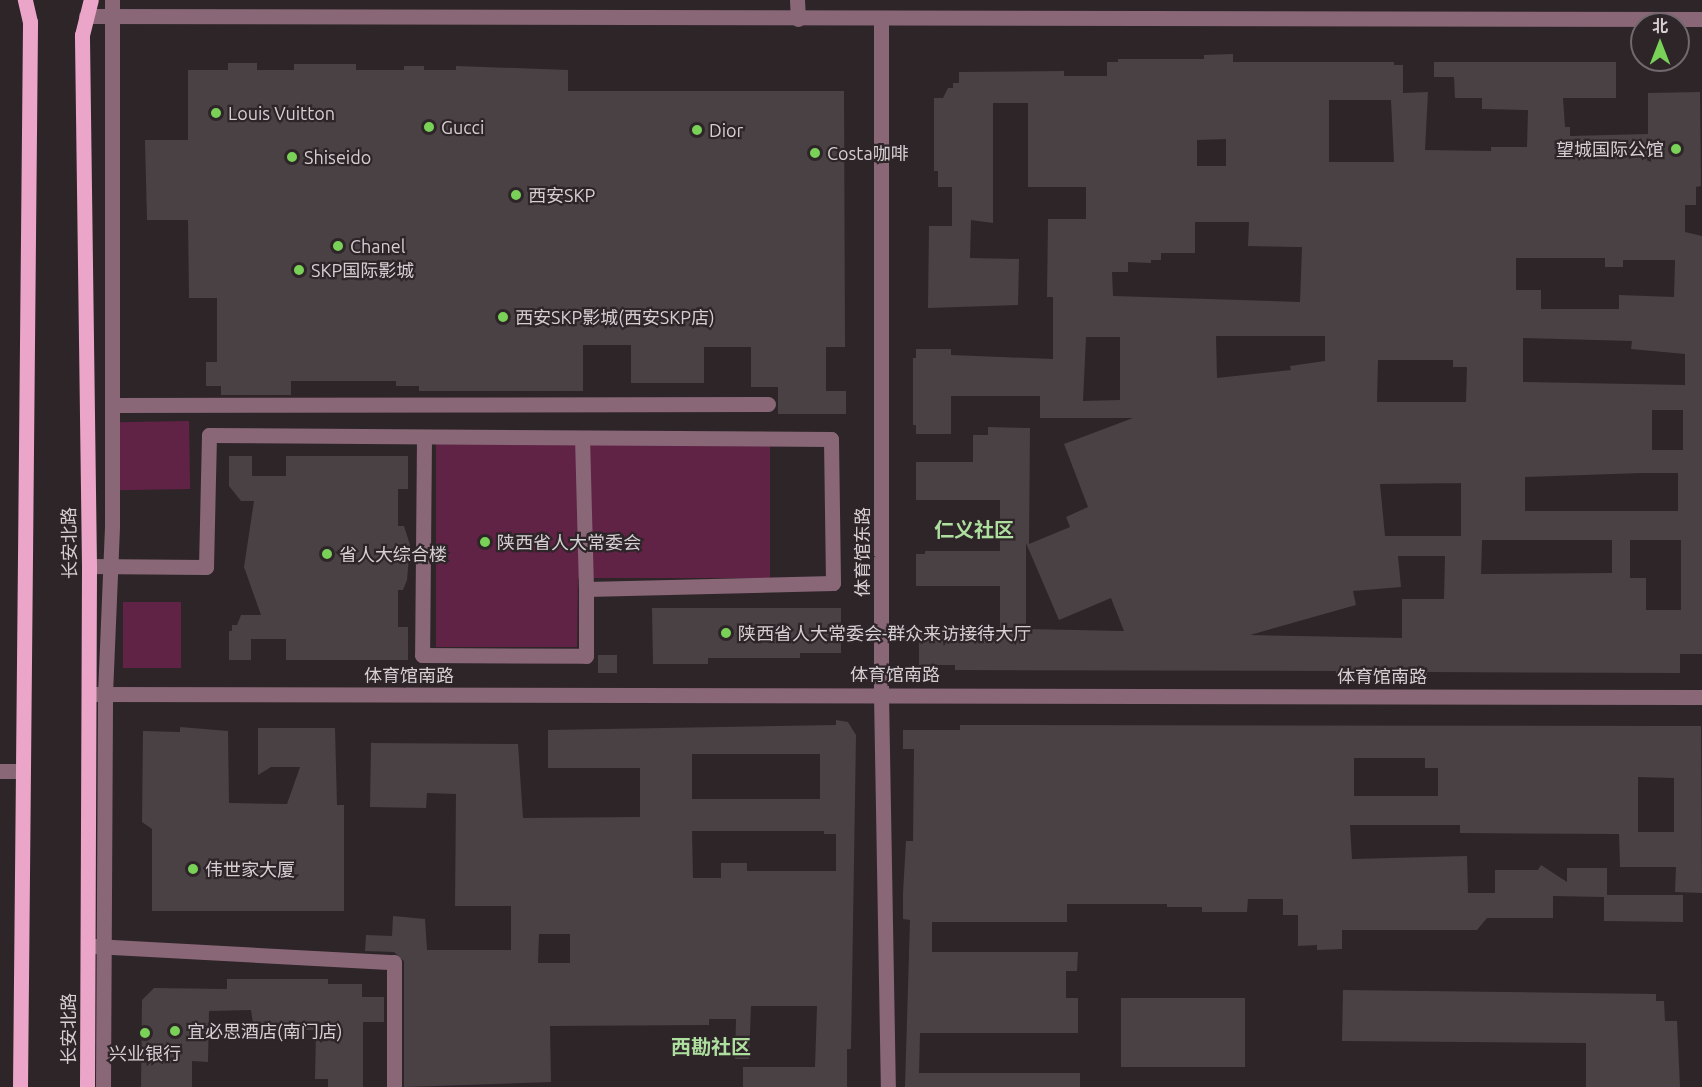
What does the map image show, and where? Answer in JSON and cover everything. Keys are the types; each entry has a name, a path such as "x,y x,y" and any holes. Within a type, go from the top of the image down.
{"main road":[{"path":"20,1087 21,771 30,22 25,0"},
{"name":"长安北路","path":"87,1087 96,946 89,694 82,34 91,0"}],"street":[{"path":"103,1087 96,946 110,566 112,0"},
{"path":"797,0 798,19"},
{"path":"86,16 1702,19"},
{"name":"体育馆东路","path":"881,18 881,694 888,1087"},
{"path":"112,405 768,405"},
{"path":"89,566 206,567 209,435 831,439 833,583 586,589"},
{"path":"424,438 422,655 586,656 582,438"},
{"name":"体育馆南路","path":"89,694 1702,697"},
{"path":"0,771 21,771"},
{"path":"96,946 394,962 394,1087"}],"shaded area":[{"path":"189,421 190,489 118,490 117,422"},
{"path":"436,443 770,444 770,578 578,578 577,647 436,647"},
{"path":"123,602 181,602 181,668 123,668"}],"building":[{"path":"1233,54 1233,62 1394,62 1394,65 1403,65 1403,93 1428,92 1425,150 1491,151 1491,147 1527,147 1528,110 1482,109 1482,98 1455,98 1454,77 1434,77 1434,62 1616,62 1616,98 1563,98 1565,127 1570,127 1570,136 1648,134 1648,93 1700,92 1701,186 1696,187 1696,205 1685,205 1685,232 1702,236 1702,654 1680,654 1680,673 1427,672 1427,677 1336,676 1336,671 955,670 955,665 919,665 919,631 1000,635 1000,586 916,586 916,554 925,554 925,551 1000,551 1000,500 916,500 916,462 973,462 973,435 988,435 988,427 1030,428 1029,544 1070,527 1066,517 1088,507 1064,444 1133,418 1040,418 1040,396 951,396 951,434 916,434 916,425 913,425 913,358 916,358 916,349 951,349 951,355 1053,359 1053,297 1047,297 1048,219 1086,219 1086,187 1028,187 1028,103 993,103 993,223 971,220 970,258 1019,259 1018,305 928,308 929,226 952,226 952,187 938,187 938,171 934,171 934,98 943,98 948,88 953,88 953,83 959,83 959,72 1064,71 1064,76 1107,76 1107,62 1118,62 1118,59 1204,59 1204,55","holes":["1329,100 1391,100 1394,162 1329,162","1226,139 1226,166 1197,166 1197,140","1195,222 1249,222 1248,246 1302,247 1300,302 1113,296 1112,272 1128,272 1128,262 1151,263 1151,260 1161,260 1161,253 1195,253","1516,258 1605,258 1605,267 1623,267 1623,260 1675,260 1674,297 1619,295 1619,309 1541,309 1541,290 1516,290","1216,336 1325,336 1325,361 1290,366 1291,370 1217,378","1086,337 1120,337 1120,400 1083,401","1523,338 1632,341 1631,349 1685,354 1685,385 1523,382","1378,360 1453,360 1453,367 1467,367 1466,402 1377,402","1652,410 1683,410 1683,450 1652,450","1678,473 1678,511 1525,511 1525,477","1461,483 1461,536 1385,536 1380,484","1482,540 1612,540 1612,573 1481,574","1630,540 1681,540 1681,610 1646,610 1646,578 1630,578","1026,543 1059,620 1111,598 1124,631 1026,629","1398,556 1445,556 1444,599 1402,599 1402,638 1250,635 1356,605 1353,591 1401,587"]},
{"name":"西安SKP","path":"228,63 257,63 257,70 294,70 294,64 356,64 356,70 404,70 404,66 424,66 424,70 456,70 456,66 568,70 568,91 844,91 845,347 826,347 826,391 846,391 846,414 778,414 778,387 751,387 751,347 704,347 704,383 631,383 631,345 583,345 583,391 419,391 419,386 396,386 396,381 291,381 291,395 221,395 221,386 206,386 206,362 217,362 217,298 189,298 188,220 147,220 145,140 188,140 188,70 228,70"},
{"name":"省人大综合楼","path":"229,456 252,456 252,476 286,476 286,456 408,456 408,489 398,489 398,526 404,526 410,545 407,580 403,590 398,590 398,627 408,627 408,660 286,660 286,639 251,639 251,660 229,660 229,631 232,631 232,625 237,625 241,615 261,615 244,567 254,501 241,501 229,486"},
{"name":"陕西省人大常委会-群众来访接待大厅","path":"652,608 841,608 841,653 800,653 800,658 708,658 708,664 653,664"},
{"path":"598,655 617,655 617,673 598,673"},
{"path":"836,720 848,722 856,735 851,1049 847,1049 847,1087 743,1087 743,1067 815,1067 817,1006 751,1006 749,1059 735,1059 736,1019 709,1019 709,1025 550,1026 551,1082 404,1087 404,961 394,952 365,951 366,935 392,936 393,916 425,919 427,950 511,950 511,906 455,906 456,794 427,793 426,808 370,807 371,743 518,744 523,818 640,817 640,768 548,768 548,730 836,725","holes":["692,754 820,754 820,799 692,799","692,831 824,831 824,834 836,834 836,871 747,871 747,863 721,863 721,878 693,878","539,934 570,934 570,963 538,963"]},
{"path":"960,725 1701,726 1702,893 1675,892 1676,867 1620,867 1619,834 1460,833 1460,825 1350,825 1352,859 1467,856 1468,893 1495,893 1495,870 1538,870 1541,865 1567,882 1567,868 1607,868 1607,895 1683,895 1683,922 1604,921 1604,897 1553,896 1553,918 1487,918 1477,930 1342,930 1342,949 1317,950 1317,945 1298,946 1298,915 1283,915 1283,899 1248,899 1247,912 1202,912 1202,907 1167,907 1167,904 1067,904 1067,922 932,922 932,952 1078,952 1077,971 1066,971 1066,998 1078,998 1078,1033 920,1033 919,1073 1080,1073 1080,1087 905,1087 910,920 903,919 903,893 906,841 913,841 914,749 903,749 903,730 960,730","holes":["1354,758 1425,758 1425,768 1438,768 1438,796 1354,796","1638,777 1674,778 1674,832 1638,832"]},
{"path":"180,727 228,731 229,803 287,804 300,767 271,767 258,775 258,728 335,728 337,805 344,805 344,911 152,911 152,829 142,822 143,731 180,732"},
{"path":"227,979 328,979 328,984 362,984 362,997 384,997 384,1022 363,1022 363,1087 328,1087 328,1079 315,1079 316,1030 254,1030 251,1010 209,1011 208,1062 192,1061 192,1087 141,1087 142,1000 154,988 227,989"},
{"path":"1343,990 1656,994 1656,1001 1664,1001 1665,1021 1677,1021 1680,1087 1586,1087 1586,1043 1342,1041"},
{"path":"1121,998 1245,998 1245,1067 1121,1067"}],"place":[{"name":"Louis Vuitton","path":"216,113"},
{"name":"Gucci","path":"429,127"},
{"name":"Dior","path":"697,130"},
{"name":"望城国际公馆","path":"1676,149"},
{"name":"Costa咖啡","path":"815,153"},
{"name":"Shiseido","path":"292,157"},
{"name":"西安SKP","path":"516,195"},
{"name":"Chanel","path":"338,246"},
{"name":"SKP国际影城","path":"299,270"},
{"name":"西安SKP影城(西安SKP店)","path":"503,317"},
{"name":"陕西省人大常委会","path":"485,542"},
{"name":"省人大综合楼","path":"327,554"},
{"name":"陕西省人大常委会-群众来访接待大厅","path":"726,633"},
{"name":"伟世家大厦","path":"193,869"},
{"name":"宜必思酒店(南门店)","path":"175,1031"},
{"name":"兴业银行","path":"145,1033"}],"district":[{"name":"仁义社区","path":"974,529"},
{"name":"西勘社区","path":"711,1046"}]}
